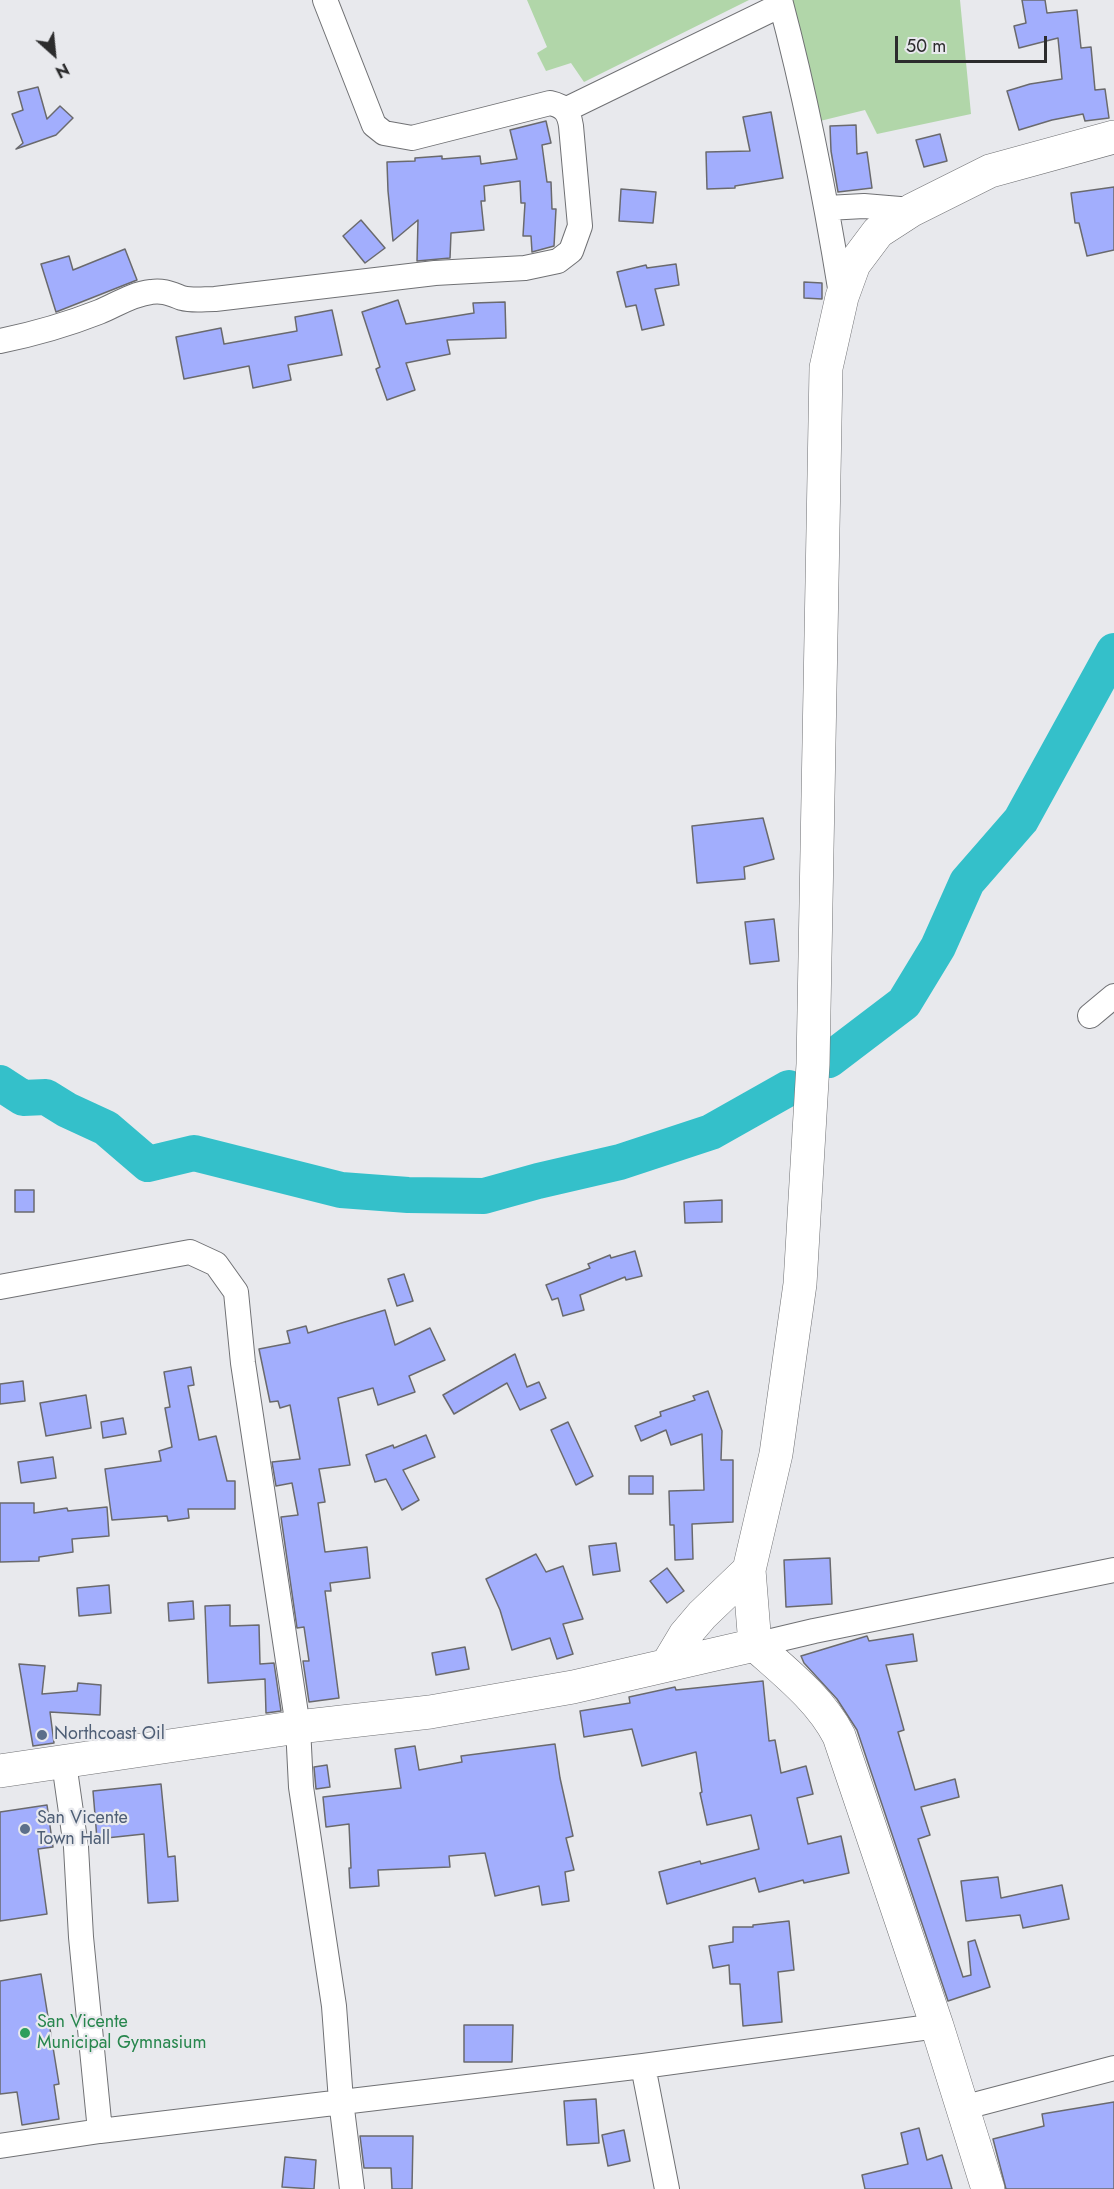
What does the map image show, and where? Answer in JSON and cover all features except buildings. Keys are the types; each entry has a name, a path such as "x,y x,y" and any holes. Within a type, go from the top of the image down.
{"main road":[{"path":"988,2189 937,2026 839,1736 833,1725 796,1681 755,1646 749,1570 776,1454 800,1284 813,1064 826,369 842,297 854,264 878,232 912,210 990,171 1114,137"},
{"path":"667,1665 685,1635 702,1614 749,1570"},
{"path":"0,1772 298,1727 430,1712 573,1687 755,1646"}],"street":[{"path":"0,341 37,334 66,325 134,296 150,292 168,291 182,298 196,300 215,299 435,273 525,268 558,261 571,251 580,226 570,116 561,105 550,103 412,138 384,133 374,125 325,0"},
{"path":"565,110 781,2 798,69 827,208 842,297"},
{"path":"827,208 864,206 912,210"},
{"path":"1090,1016 1114,996"},
{"path":"0,1287 190,1252 216,1264 236,1292 245,1374 298,1727 301,1786 334,2006 341,2101 352,2189"},
{"path":"755,1646 814,1631 1114,1570"},
{"path":"64,1762 76,1847 81,1937 100,2131"},
{"path":"0,2146 341,2101 643,2066 937,2026"},
{"path":"643,2066 667,2189"},
{"path":"962,2108 1114,2068"}],"green space":[{"path":"527,0 749,0 584,82 571,63 546,71 537,53 547,47"},
{"path":"791,0 960,0 971,114 877,134 865,110 820,121"}],"waterway":[{"path":"829,1060 904,1003 938,947 967,882 1021,820 1114,651"},
{"path":"0,1083 23,1098 46,1097 67,1110 106,1128 148,1164 194,1153 341,1190 408,1195 484,1196 620,1162 711,1132 789,1088"}],"place":[{"name":"Northcoast Oil","path":"42,1735"},
{"name":"San Vicente Town Hall","path":"25,1829"},
{"name":"San Vicente Municipal Gymnasium","path":"25,2033"}]}
